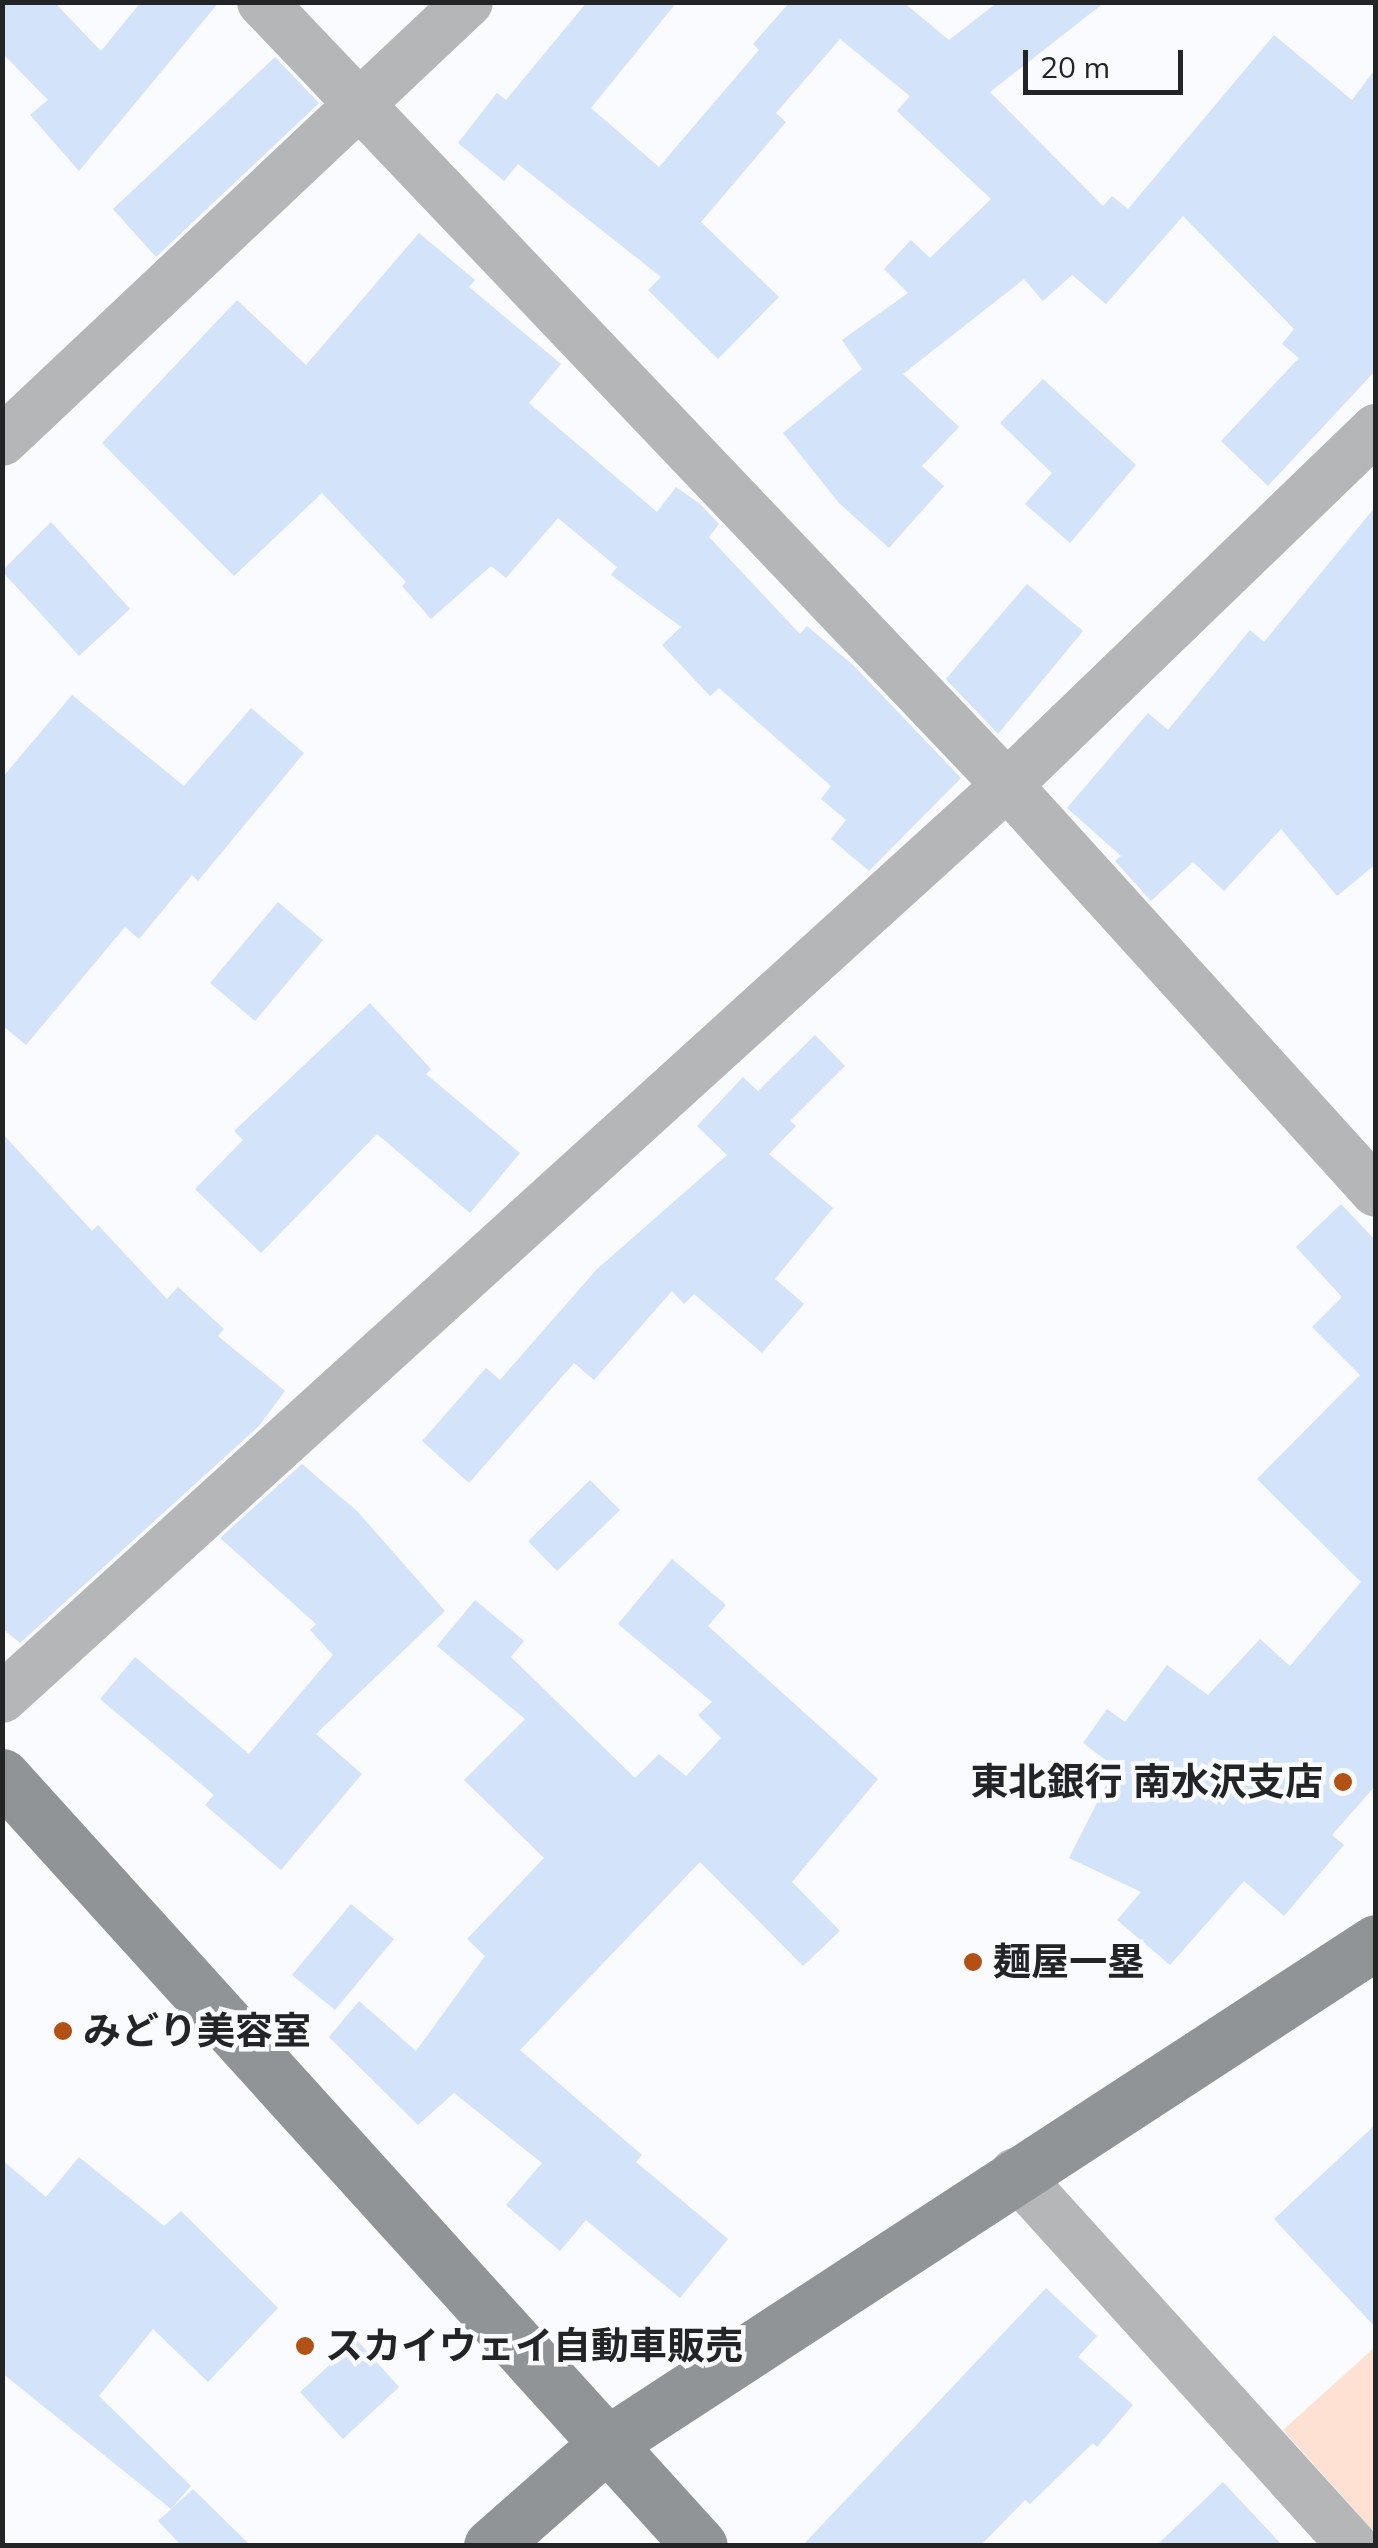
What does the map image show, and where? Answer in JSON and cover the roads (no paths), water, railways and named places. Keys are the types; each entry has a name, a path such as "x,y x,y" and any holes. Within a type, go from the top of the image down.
{"street":[{"path":"262,2 356,106 1007,785 1376,1192"},
{"path":"2,441 468,2"},
{"path":"2,1698 1007,785 1376,429"},
{"path":"2,1776 700,2546"},
{"path":"490,2546 608,2443 1014,2173 1376,1942"},
{"path":"1014,2173 1353,2546"}],"place":[{"name":"東北銀行 南水沢支店","path":"1343,1782"},
{"name":"麺屋一塁","path":"973,1962"},
{"name":"みどり美容室","path":"63,2031"},
{"name":"スカイウェイ自動車販売","path":"305,2346"}]}
